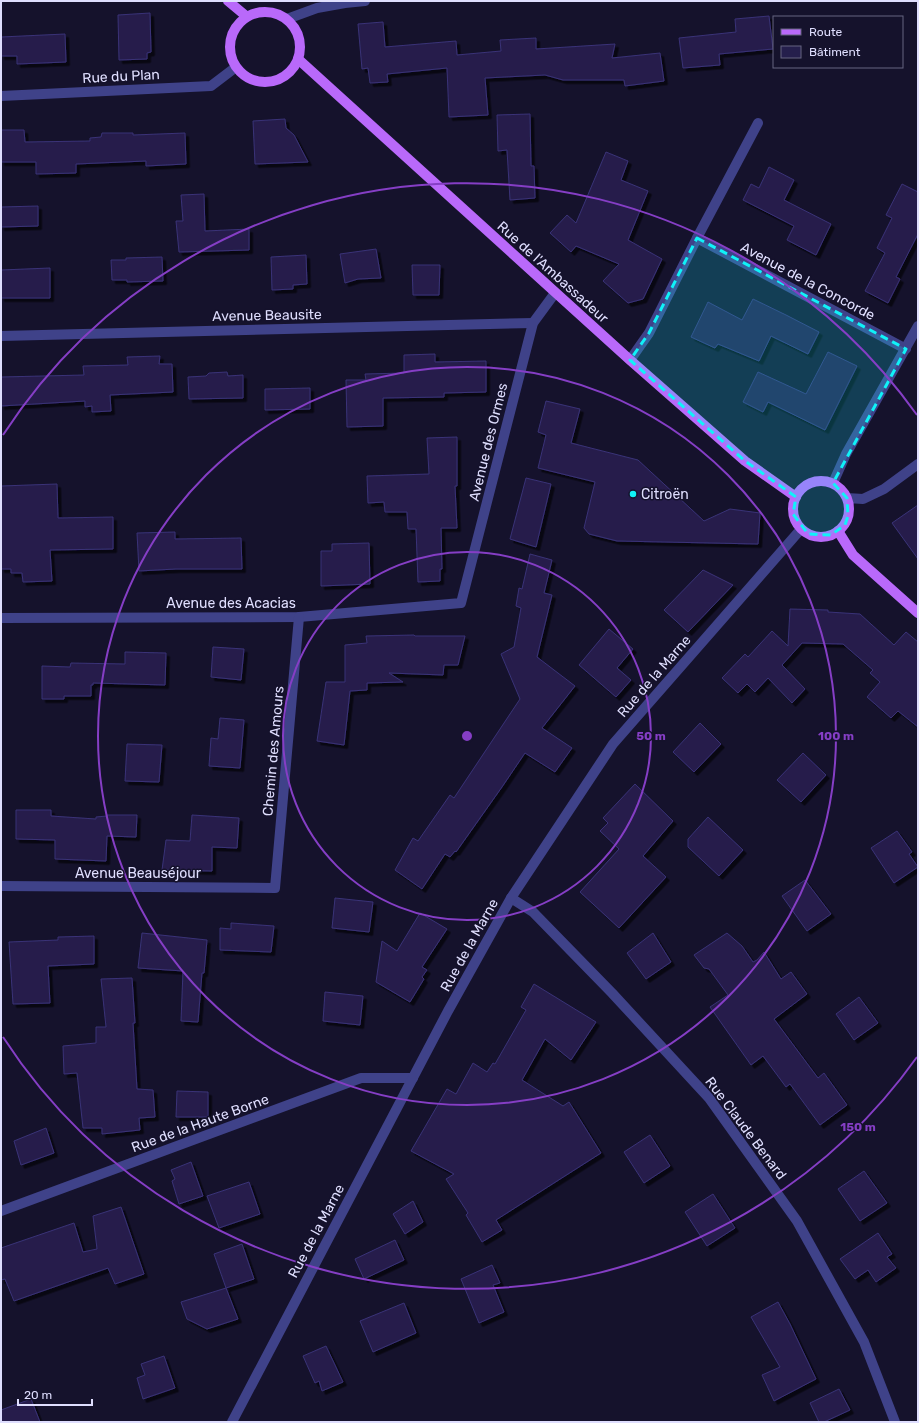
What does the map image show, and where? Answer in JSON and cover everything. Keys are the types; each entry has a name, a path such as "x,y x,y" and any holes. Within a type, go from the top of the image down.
{"main road":[{"path":"228,1 246,16"},
{"path":"267,11 288,19 295,27 300,37 301,48 293,69 285,76 275,81 254,81 244,76 230,57 229,45 232,34 238,23 246,16 256,12 267,11"},
{"name":"Rue de l'Ambassadeur","path":"298,59 630,360 745,461 796,497"},
{"path":"824,481 833,483 847,498 849,507 845,524 838,531 824,537 808,534 801,529 793,514 793,506 796,497 800,490 807,485 824,481"},
{"path":"838,531 853,555 918,613"}],"street":[{"path":"288,19 318,8 365,1"},
{"name":"Rue du Plan","path":"1,96 211,86 236,67"},
{"path":"630,360 650,333 697,238 758,123"},
{"name":"Avenue de la Concorde","path":"697,238 906,349"},
{"name":"Avenue des Ormes","path":"461,603 533,323 555,293"},
{"name":"Avenue Beausite","path":"1,336 533,323"},
{"path":"833,483 846,454 918,326"},
{"path":"847,498 863,499 884,489 918,464"},
{"name":"Rue de la Marne","path":"232,1422 413,1078 511,898 613,744 801,529"},
{"name":"Avenue des Acacias","path":"1,618 299,617 461,603"},
{"name":"Chemin des Amours","path":"275,888 299,617"},
{"name":"Avenue Beauséjour","path":"1,886 275,888"},
{"name":"Rue Claude Benard","path":"511,898 533,912 612,993 709,1098 797,1221 864,1342 895,1422"},
{"name":"Rue de la Haute Borne","path":"1,1211 361,1078 413,1078"}],"highlighted area":[{"path":"697,238 906,349 833,483 847,498 848,516 845,525 831,535 808,534 793,514 796,497 745,461 630,360 649,333"}],"building":[{"path":"150,13 151,52 147,53 147,59 119,60 118,15"},
{"path":"769,16 773,49 719,54 720,65 683,68 679,38 736,32 735,19"},
{"path":"383,22 385,47 456,41 457,55 501,51 500,40 536,38 536,49 615,44 612,58 660,53 664,81 625,86 624,80 563,80 545,75 485,78 488,115 449,117 447,68 387,74 388,82 370,83 368,68 362,69 358,24"},
{"path":"65,34 66,62 17,64 17,56 1,56 1,37"},
{"path":"530,114 531,166 534,166 535,198 510,200 507,150 498,151 497,115"},
{"path":"285,119 286,128 294,135 308,162 255,164 253,121"},
{"path":"1,130 24,130 25,142 90,141 90,138 101,137 102,133 133,133 133,135 185,133 186,164 146,166 146,161 76,164 76,173 36,174 36,162 1,162"},
{"path":"606,152 628,161 621,180 648,191 628,240 662,259 643,299 628,303 603,281 619,264 576,246 571,252 550,233 567,215 576,223"},
{"path":"769,167 794,180 784,200 831,224 816,255 787,240 794,226 743,200 751,184 759,188"},
{"path":"902,184 918,192 918,234 896,277 900,279 888,303 865,291 885,253 877,248 892,218 886,215"},
{"path":"204,194 205,231 249,229 249,250 179,252 176,221 183,221 181,195"},
{"path":"38,206 38,226 1,227 1,207"},
{"path":"376,249 381,278 358,279 345,283 340,254"},
{"path":"306,255 307,284 293,285 293,289 272,290 271,257"},
{"path":"162,257 163,281 127,282 127,280 112,280 111,260"},
{"path":"412,265 440,265 439,295 413,295"},
{"path":"50,268 50,298 1,298 1,270"},
{"path":"753,299 819,332 808,354 771,336 759,361 718,344 715,348 691,337 708,302 742,320"},
{"path":"828,352 857,366 825,430 768,402 763,412 743,402 758,372 806,394"},
{"path":"435,354 435,362 486,361 486,392 444,393 444,397 383,398 383,426 347,427 346,380 366,380 365,374 404,373 404,355"},
{"path":"160,356 159,364 172,364 173,392 110,395 111,411 92,412 92,406 85,407 85,401 1,406 1,377 84,375 83,366 128,365 127,357"},
{"path":"227,372 228,376 243,375 243,398 189,399 188,377 206,376 209,373"},
{"path":"310,388 310,409 265,410 265,389"},
{"name":"Citroën","path":"546,401 580,409 571,443 638,460 704,521 730,509 760,513 758,544 617,541 589,534 584,528 595,482 538,468 546,435 538,432"},
{"path":"457,437 457,486 455,486 457,528 441,528 442,569 440,569 440,581 418,582 416,529 408,529 407,512 385,512 384,502 368,503 367,476 429,474 427,438"},
{"path":"526,478 551,484 536,547 510,539"},
{"path":"57,484 58,518 113,517 113,549 50,550 52,581 23,582 22,573 11,573 11,569 1,569 1,486"},
{"path":"918,505 918,559 892,523"},
{"path":"175,532 175,539 241,538 242,569 176,569 139,571 137,533"},
{"path":"369,543 370,584 321,586 321,551 332,551 332,544"},
{"path":"530,554 552,560 544,593 552,595 537,657 575,686 542,728 572,748 555,772 525,753 456,852 455,851 450,857 445,854 422,889 395,870 413,838 418,841 450,795 454,798 520,699 501,654 514,647 521,608 516,606 519,588 522,589"},
{"path":"703,570 733,585 688,632 664,610"},
{"path":"790,609 828,610 828,612 860,614 894,645 906,632 918,642 918,727 898,711 891,718 867,697 880,682 870,673 873,670 843,644 802,643 782,665 805,689 792,703 768,678 755,692 747,684 738,693 722,678 745,654 748,657 772,631 788,646"},
{"path":"609,629 633,649 617,668 631,680 616,697 579,665"},
{"path":"366,636 465,636 458,665 444,665 443,675 389,673 403,682 367,683 367,690 350,691 344,745 317,741 326,682 345,682 345,645 367,643"},
{"path":"213,647 244,649 241,680 211,677"},
{"path":"125,652 166,653 165,685 93,683 93,685 91,685 91,696 64,696 64,699 42,699 42,666 70,667 71,663 125,664"},
{"path":"220,718 244,720 240,768 209,766 211,738 218,739"},
{"path":"700,723 721,744 694,772 673,752"},
{"path":"127,744 162,745 159,782 125,781"},
{"path":"803,753 826,775 801,802 777,780"},
{"path":"635,784 673,821 643,856 666,877 619,928 580,892 619,849 600,831 608,823 603,818"},
{"path":"16,810 51,810 51,816 96,819 96,817 107,815 137,815 136,837 107,836 106,861 55,859 55,840 16,839"},
{"path":"192,815 239,818 237,848 212,847 212,871 162,870 166,840 190,841"},
{"path":"708,817 743,850 719,876 688,847 688,839"},
{"path":"897,831 912,852 909,854 918,867 894,883 871,848"},
{"path":"805,880 831,914 807,931 782,896"},
{"path":"335,898 373,902 369,932 332,928"},
{"path":"420,913 447,929 422,967 427,970 422,977 424,979 410,1002 376,982 382,941 397,951"},
{"path":"231,923 274,926 271,952 220,950 220,928 231,929"},
{"path":"142,933 207,940 204,973 202,973 198,1022 181,1021 183,971 138,968"},
{"path":"653,933 671,962 646,979 627,953"},
{"path":"727,933 742,946 753,962 757,960 764,952 781,979 791,972 807,994 774,1019 818,1078 824,1073 847,1105 820,1125 790,1084 786,1087 763,1056 751,1065 710,1007 728,995 709,969 704,968 694,955"},
{"path":"94,936 94,964 48,966 50,1003 13,1004 9,942 58,940 58,937"},
{"path":"132,978 137,1089 153,1090 155,1117 139,1118 140,1130 102,1134 102,1128 83,1128 77,1073 64,1074 63,1046 96,1043 96,1027 106,1027 101,979"},
{"path":"534,984 596,1022 571,1060 545,1039 522,1080 563,1106 569,1102 601,1153 496,1220 502,1230 482,1242 466,1215 468,1213 446,1179 454,1174 411,1151 447,1089 456,1094 473,1063 487,1072 493,1063 495,1064 526,1010 521,1007"},
{"path":"325,992 363,996 360,1025 323,1021"},
{"path":"859,997 878,1023 854,1040 836,1014"},
{"path":"177,1091 208,1092 208,1117 176,1117"},
{"path":"46,1128 54,1153 21,1165 14,1141"},
{"path":"650,1135 670,1166 644,1183 624,1152"},
{"path":"191,1162 203,1196 179,1204 172,1181 175,1179 171,1170"},
{"path":"864,1171 887,1203 860,1221 838,1189"},
{"path":"249,1182 260,1214 219,1228 207,1196"},
{"path":"713,1194 735,1228 707,1246 685,1212"},
{"path":"413,1201 423,1222 405,1234 393,1214"},
{"path":"121,1207 144,1274 115,1284 108,1268 14,1301 5,1279 1,1280 1,1248 74,1223 83,1252 97,1249 93,1216"},
{"path":"878,1233 892,1254 887,1257 896,1268 876,1282 868,1270 855,1279 840,1259"},
{"path":"395,1240 404,1260 364,1279 355,1259"},
{"path":"242,1244 254,1279 226,1288 214,1254"},
{"path":"492,1265 500,1283 493,1285 504,1312 479,1323 461,1279"},
{"path":"226,1288 238,1319 207,1329 187,1319 181,1302"},
{"path":"778,1302 816,1379 774,1401 762,1375 780,1367 751,1317"},
{"path":"404,1303 416,1333 373,1352 360,1321"},
{"path":"326,1346 343,1382 322,1391 319,1381 315,1383 303,1356"},
{"path":"164,1356 175,1388 143,1399 137,1378 145,1375 141,1364"},
{"path":"839,1389 850,1410 824,1422 819,1422 810,1403"},
{"path":"31,1399 40,1422 1,1422 1,1410"}],"place":[{"name":"Citroën","path":"633,494"}]}
